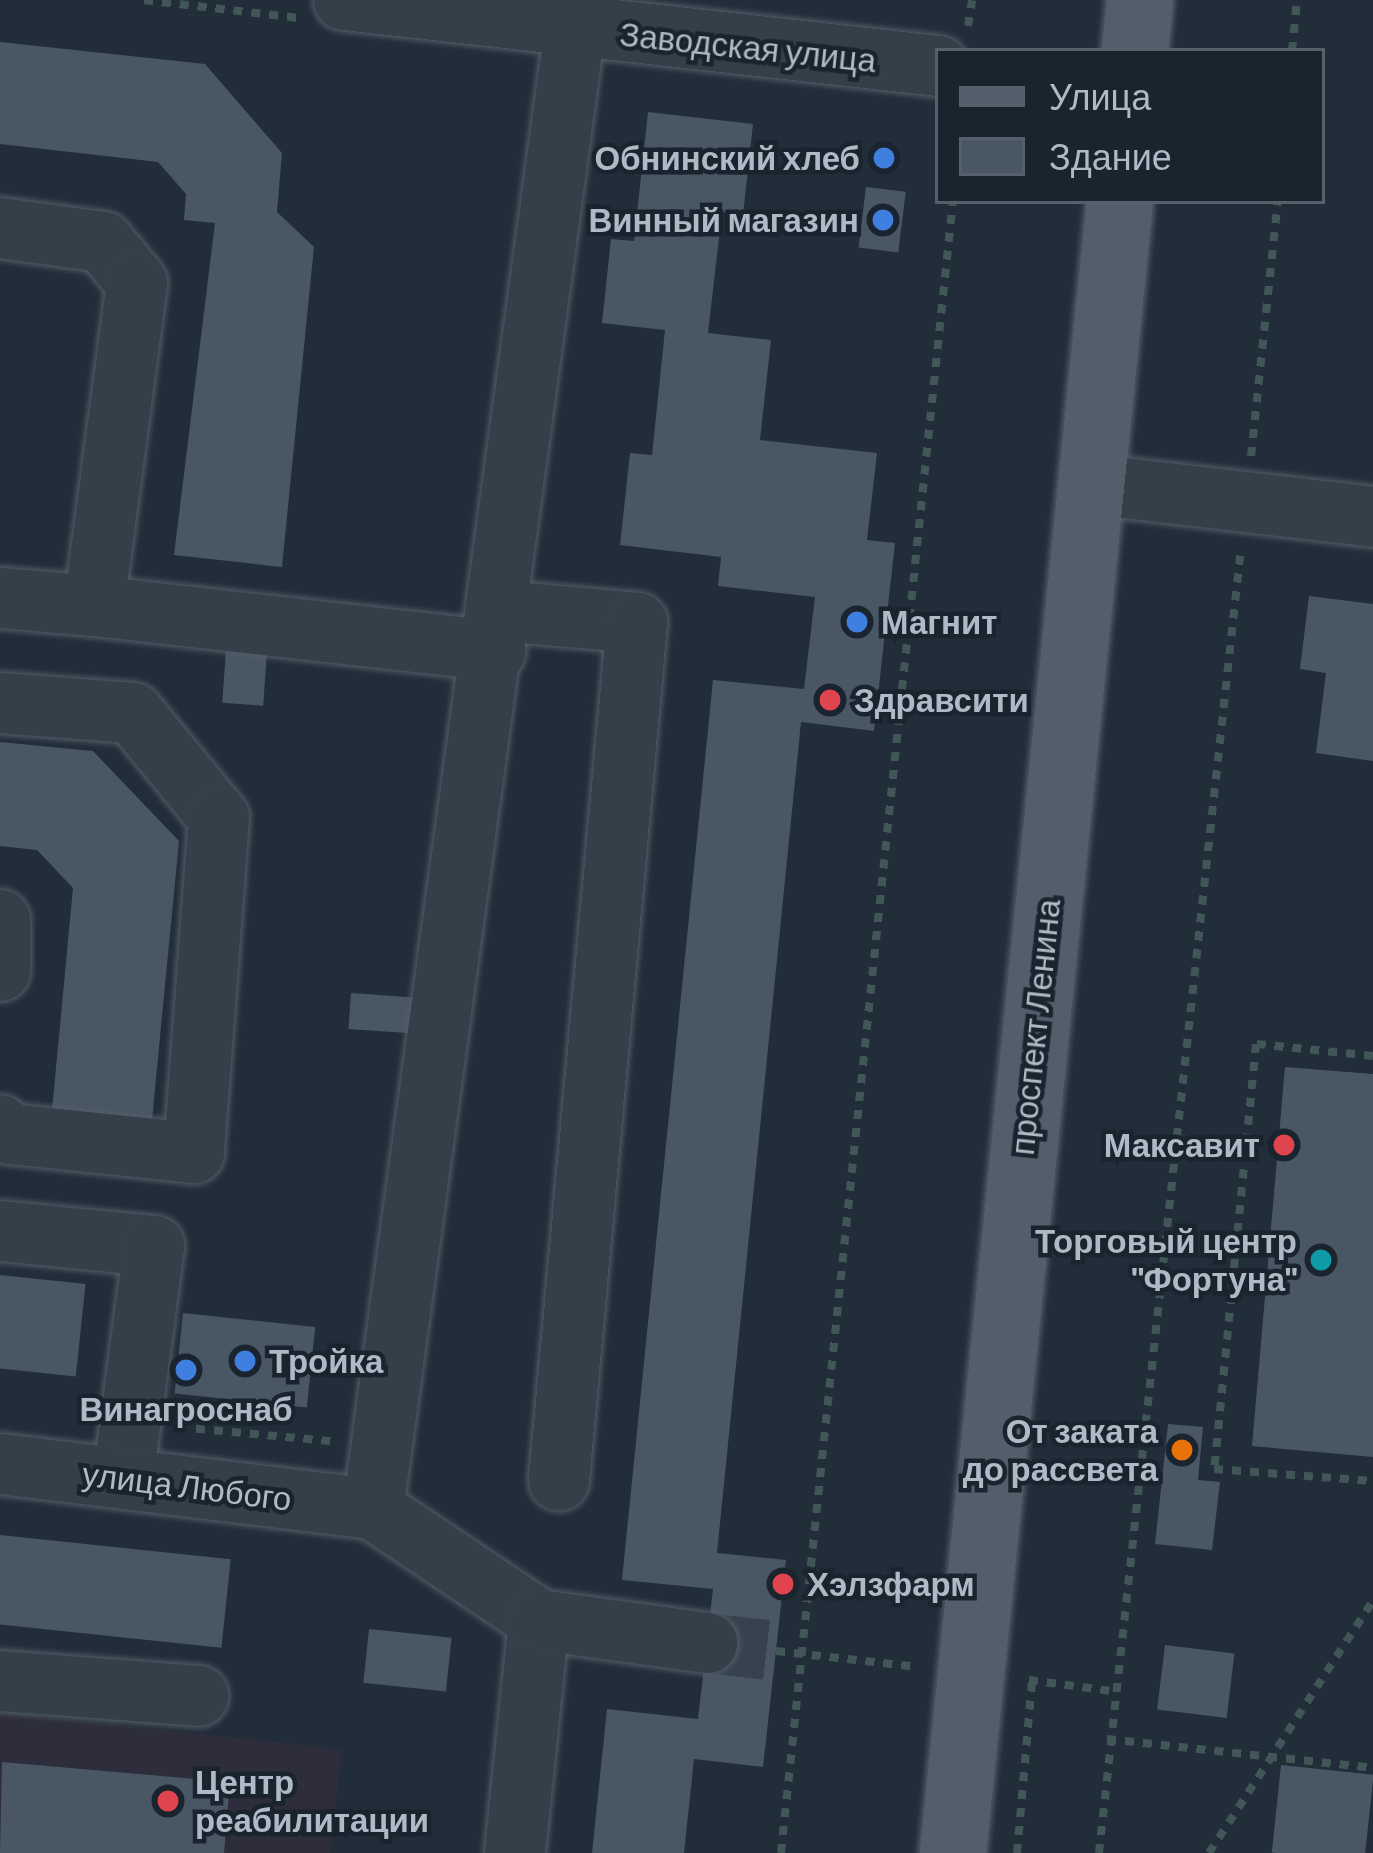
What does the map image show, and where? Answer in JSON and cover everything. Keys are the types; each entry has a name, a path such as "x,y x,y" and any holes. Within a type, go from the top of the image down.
{"main road":[{"path":"1135,48 1140,0"},
{"name":"проспект Ленина","path":"953,1853 1120,204"}],"street":[{"name":"Заводская улица","path":"344,0 935,66"},
{"path":"575,29 498,631 373,1509 539,1620 707,1643"},
{"path":"0,229 103,242 137,283 94,606"},
{"path":"1089,484 1247,498 1373,517"},
{"path":"0,598 498,631 638,623 559,1480"},
{"path":"0,703 133,713 219,818 194,1153 10,1134 0,1125"},
{"path":"0,920 0,970"},
{"path":"0,1231 154,1246 127,1450"},
{"name":"улица Любого","path":"0,1464 127,1450 373,1509"},
{"path":"514,1853 539,1620"},
{"path":"0,1681 198,1696"}],"path":[{"path":"1292,48 1297,0"},
{"path":"782,1853 953,204"},
{"path":"1099,1853 1111,1691 1278,204"},
{"path":"1373,1056 1256,1044 1214,1469 1373,1481"},
{"path":"127,1450 380,1446"},
{"path":"1209,1853 1373,1600"},
{"path":"776,1651 919,1667"},
{"path":"1011,1678 1111,1691"},
{"path":"1017,1853 1032,1681"},
{"path":"1107,1739 1373,1768"}],"shaded area":[{"name":"Центр реабилитации","path":"0,1712 342,1749 331,1853 0,1853"}],"building":[{"path":"0,42 205,64 282,153 277,212 314,247 282,567 174,555 215,223 184,220 186,194 158,162 0,144"},
{"path":"648,112 753,124 743,215 722,212 708,333 771,340 760,440 877,453 867,540 895,543 874,731 801,722 717,1553 786,1560 763,1767 694,1759 684,1853 592,1853 607,1709 698,1719 713,1589 622,1580 713,680 804,689 815,597 718,586 721,557 620,545 630,453 652,455 665,330 602,323 611,239 634,241"},
{"name":"Винный магазин","path":"866,187 906,192 898,252 859,248"},
{"path":"1309,596 1373,604 1373,761 1316,753 1326,673 1300,669"},
{"path":"227,635 268,638 263,706 222,703"},
{"path":"0,742 93,751 179,841 152,1120 52,1110 73,888 37,850 0,846"},
{"path":"351,993 418,998 415,1034 348,1029"},
{"name":"Торговый центр \"Фортуна\"","path":"1285,1067 1373,1074 1373,1457 1252,1446"},
{"path":"0,1275 86,1284 76,1376 0,1369"},
{"name":"Тройка","path":"183,1313 315,1327 307,1407 175,1394"},
{"path":"1168,1424 1203,1427 1198,1480 1220,1482 1212,1550 1155,1544"},
{"path":"0,1535 231,1559 221,1648 0,1624"},
{"path":"369,1629 452,1638 446,1691 363,1683"},
{"path":"1165,1645 1234,1654 1227,1718 1157,1710"},
{"path":"2,1762 230,1782 224,1853 0,1853"},
{"path":"1281,1765 1373,1775 1365,1853 1272,1853"}],"tunnel":[{"path":"707,1643 776,1651"}],"place":[{"name":"Обнинский хлеб","path":"884,158"},
{"name":"Винный магазин","path":"883,220"},
{"name":"Магнит","path":"857,622"},
{"name":"Здравсити","path":"830,700"},
{"name":"Максавит","path":"1284,1145"},
{"name":"Торговый центр \"Фортуна\"","path":"1321,1260"},
{"name":"Тройка","path":"245,1361"},
{"name":"Винагроснаб","path":"186,1370"},
{"name":"От заката до рассвета","path":"1182,1450"},
{"name":"Хэлзфарм","path":"783,1584"},
{"name":"Центр реабилитации","path":"168,1801"}]}
